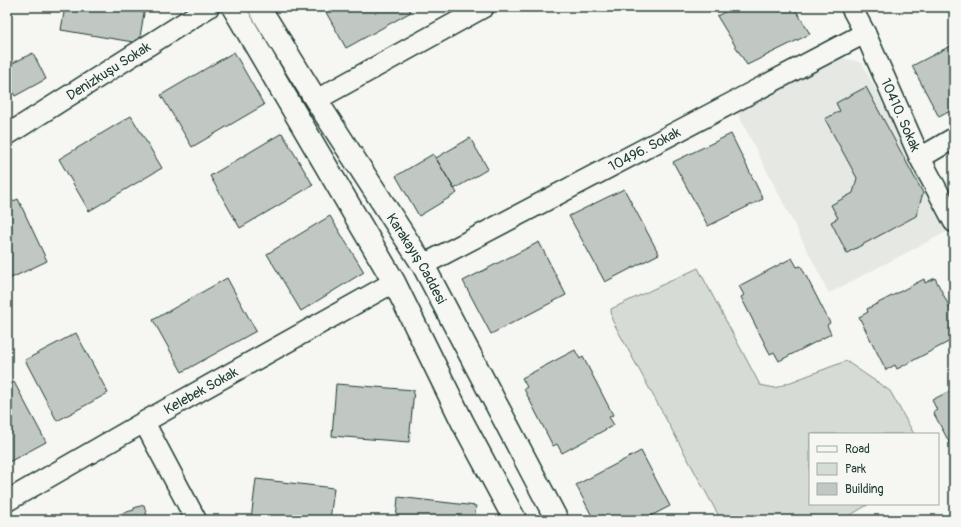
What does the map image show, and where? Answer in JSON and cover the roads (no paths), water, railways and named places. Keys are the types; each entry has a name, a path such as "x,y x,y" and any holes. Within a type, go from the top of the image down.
{"main road":[{"path":"233,7 394,282 463,423 515,520"},
{"name":"Karakayış Caddesi","path":"259,7 316,100 423,265 557,520"}],"street":[{"name":"Denizkuşu Sokak","path":"7,135 209,7"},
{"name":"10410. Sokak","path":"851,7 865,33 920,158 954,222"},
{"path":"316,100 479,8"},
{"name":"10496. Sokak","path":"423,265 865,33"},
{"path":"920,158 954,138"},
{"name":"Kelebek Sokak","path":"7,501 144,422 394,282"},
{"path":"144,422 196,520"}]}
